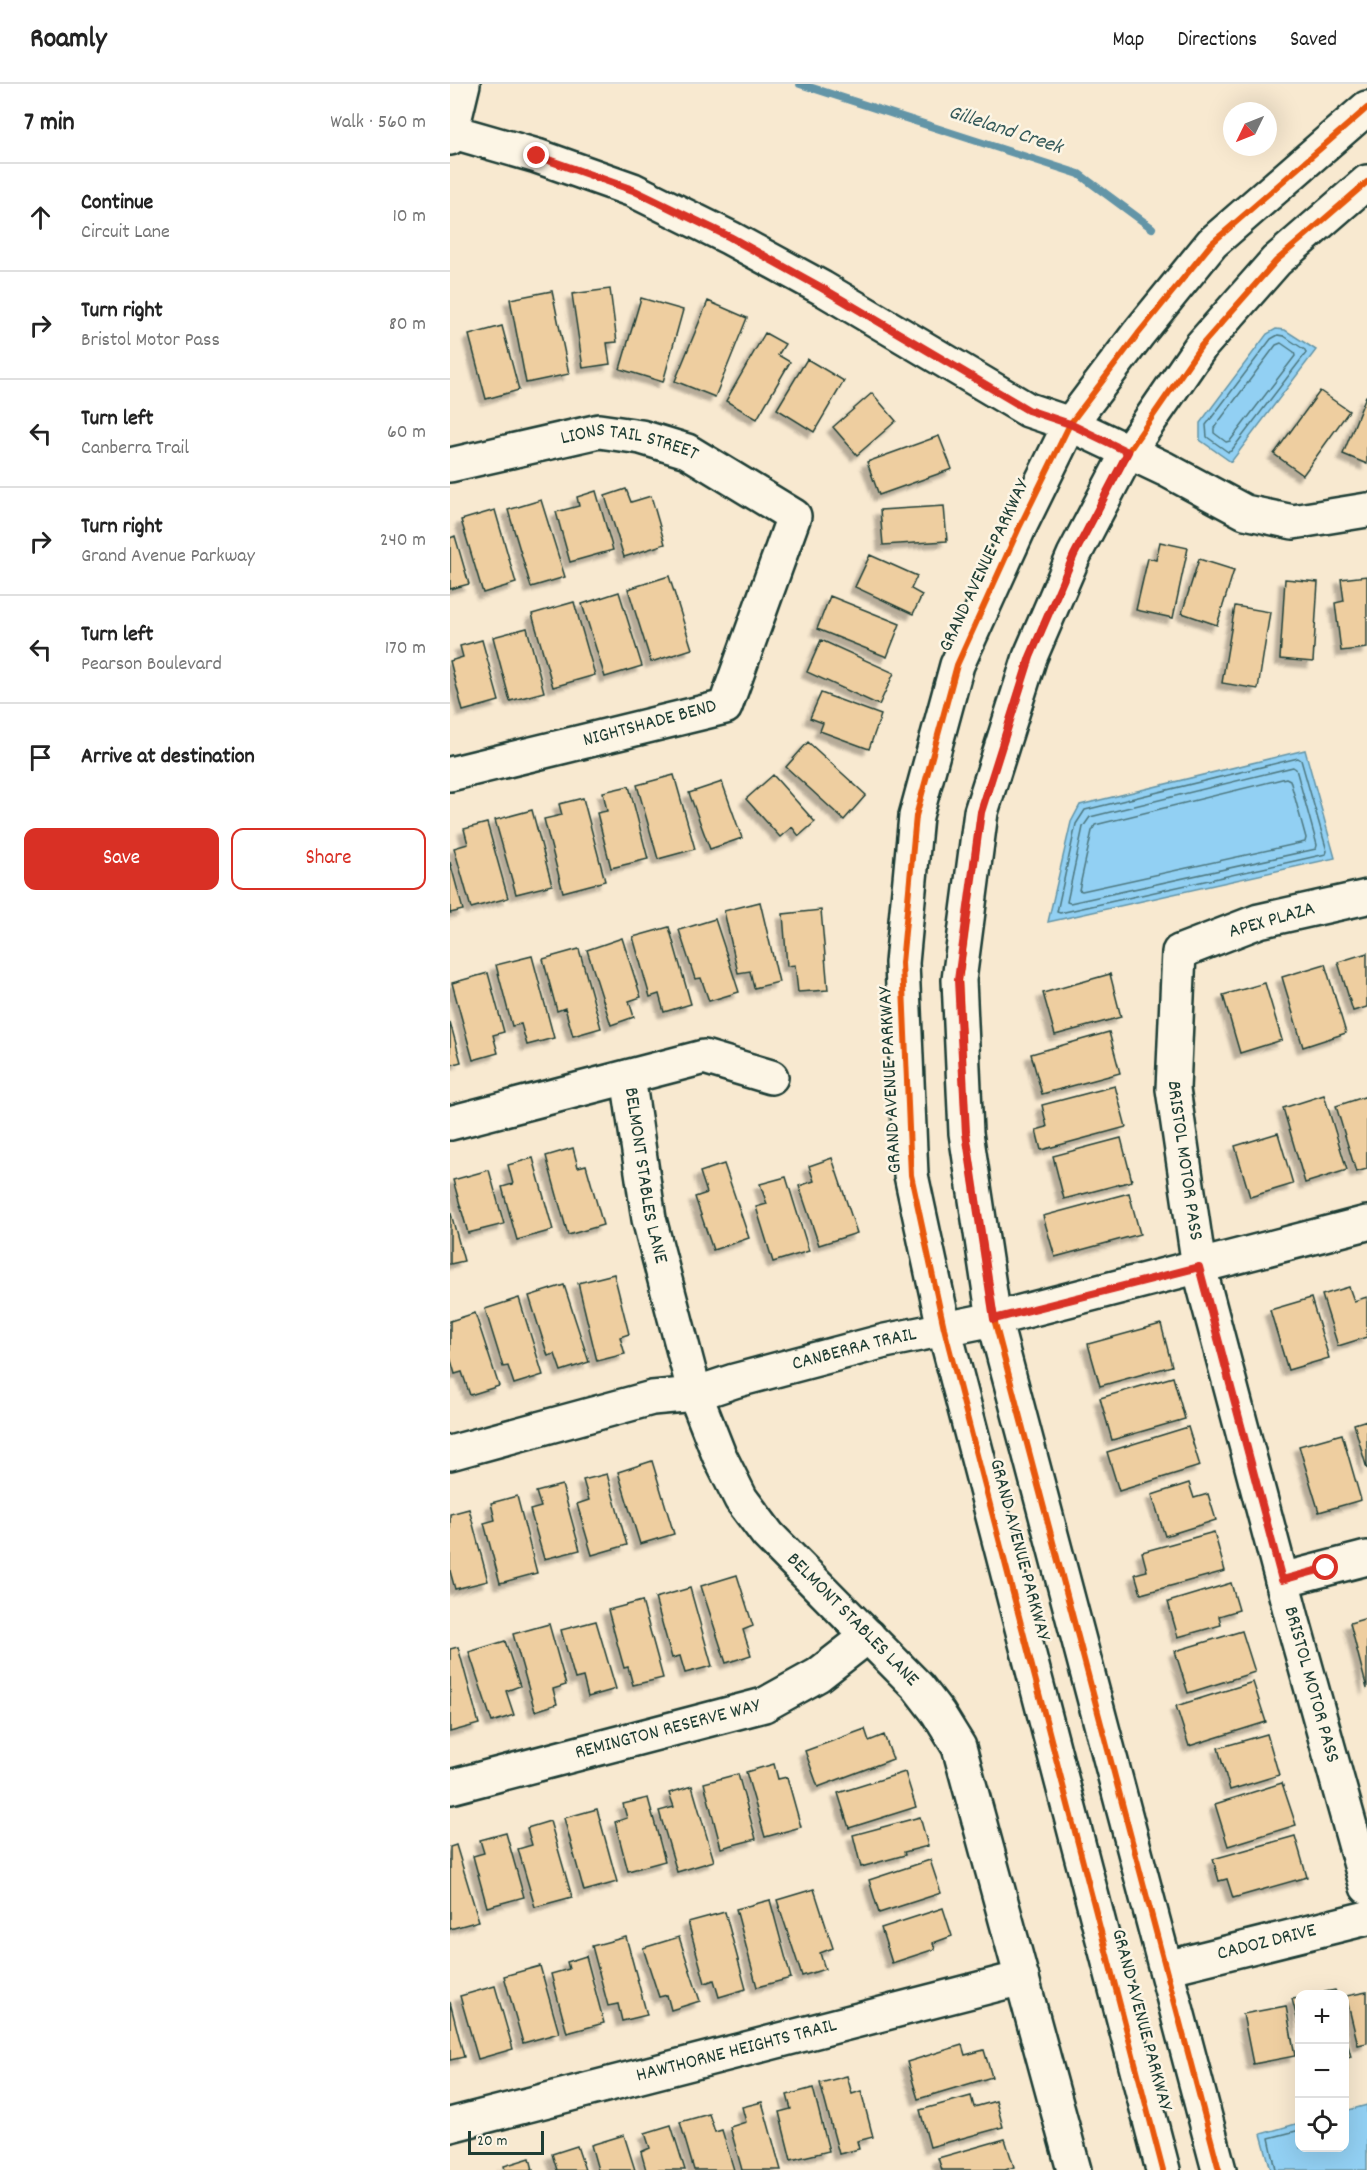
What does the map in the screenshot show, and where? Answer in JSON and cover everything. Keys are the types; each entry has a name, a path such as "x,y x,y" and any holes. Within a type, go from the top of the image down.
{"street":[{"path":"463,84 451,133 537,156 633,190 730,237 822,288 1028,410 1070,424 1245,512 1293,522 1367,510"},
{"name":"GRAND AVENUE PARKWAY","path":"1163,2170 944,1328 911,1175 902,963 916,816 957,665 1019,528 1070,424 1138,334 1212,243 1367,108"},
{"name":"GRAND AVENUE PARKWAY","path":"1219,2170 994,1319 966,1133 958,980 981,812 1030,657 1074,555 1128,452 1201,346 1276,261 1367,182"},
{"name":"LIONS TAIL STREET","path":"450,465 599,431 641,437 687,451 794,516"},
{"name":"NIGHTSHADE BEND","path":"450,774 725,707 794,516"},
{"name":"APEX PLAZA","path":"1179,952 1260,921 1367,897"},
{"name":"BRISTOL MOTOR PASS","path":"1179,952 1173,1089 1199,1267 1367,1887"},
{"path":"450,1123 704,1058 771,1077"},
{"name":"BELMONT STABLES LANE","path":"628,1077 650,1219 695,1394 719,1455 741,1499 768,1535 918,1687 938,1713 959,1748 1074,2170"},
{"name":"CANBERRA TRAIL","path":"450,1453 652,1398 695,1394 734,1381 885,1341 994,1319 1367,1223"},
{"path":"1282,1580 1367,1557"},
{"name":"REMINGTON RESERVE WAY","path":"450,1787 764,1705 818,1675 868,1636"},
{"name":"CADOZ DRIVE","path":"1166,1968 1367,1917"},
{"name":"HAWTHORNE HEIGHTS TRAIL","path":"450,2125 1022,1978"}],"water":[{"path":"1276,329 1285,330 1316,350 1231,462 1200,440 1200,423 1267,334"},
{"path":"1305,750 1335,858 1048,922 1071,822 1080,805"},
{"path":"1367,2105 1367,2170 1271,2170 1261,2134 1295,2124 1295,2152 1349,2152 1349,2110"}],"building":[{"path":"610,289 617,342 607,343 610,364 583,368 572,294"},
{"path":"552,291 569,374 526,383 510,299"},
{"path":"641,298 683,310 663,382 620,369"},
{"path":"708,301 747,318 715,397 675,381"},
{"path":"502,326 519,390 486,399 469,335"},
{"path":"765,333 785,344 778,355 790,362 757,419 726,401"},
{"path":"807,359 844,381 814,432 777,409"},
{"path":"1320,391 1349,411 1303,475 1274,454"},
{"path":"872,393 896,421 857,455 833,427"},
{"path":"1367,396 1367,464 1343,454"},
{"path":"939,436 952,469 879,495 867,462"},
{"path":"626,489 631,502 651,496 665,544 624,557 605,496"},
{"path":"596,491 613,550 570,562 556,512 579,506 577,497"},
{"path":"541,500 565,577 531,587 508,510"},
{"path":"944,506 947,541 883,545 880,510"},
{"path":"495,510 516,583 483,593 461,520"},
{"path":"455,536 469,584 450,589 450,538"},
{"path":"1160,542 1188,548 1173,618 1136,610 1148,558 1156,560"},
{"path":"870,555 917,576 911,589 922,595 913,614 855,587"},
{"path":"1199,559 1234,570 1217,625 1182,613"},
{"path":"669,576 692,649 651,662 628,589"},
{"path":"1367,576 1367,648 1341,651 1335,603 1344,601 1341,579"},
{"path":"1285,579 1318,582 1313,662 1280,659"},
{"path":"619,592 642,666 605,677 582,604"},
{"path":"830,596 900,624 887,657 817,629"},
{"path":"574,602 595,675 553,687 532,614"},
{"path":"1235,606 1270,612 1258,689 1222,683"},
{"path":"527,628 544,692 510,701 493,637"},
{"path":"482,640 499,701 463,711 450,661 463,657 460,646"},
{"path":"821,640 894,673 879,705 807,672"},
{"path":"821,693 881,715 869,749 820,731 823,723 810,718"},
{"path":"808,742 866,795 844,820 786,767"},
{"path":"674,775 695,849 658,859 637,785"},
{"path":"773,775 815,822 799,836 792,827 780,837 746,799"},
{"path":"722,782 742,838 710,849 689,793"},
{"path":"629,786 648,859 611,868 597,813 607,811 603,792"},
{"path":"583,798 605,881 563,892 544,819 562,815 559,804"},
{"path":"532,810 552,885 516,894 495,820"},
{"path":"487,823 508,898 471,908 454,848 468,844 464,829"},
{"path":"450,862 463,910 450,913"},
{"path":"760,902 779,982 754,988 750,971 738,973 724,911"},
{"path":"821,910 828,990 798,992 795,965 787,966 783,914"},
{"path":"715,919 739,992 709,1001 701,978 695,979 679,930"},
{"path":"669,927 691,1004 664,1012 659,994 650,997 633,937"},
{"path":"622,938 641,997 629,1001 634,1017 611,1025 587,950"},
{"path":"579,949 601,1028 573,1036 565,1008 557,1011 543,959"},
{"path":"1367,953 1367,1007 1353,1011 1338,962"},
{"path":"532,956 554,1038 527,1045 521,1024 512,1026 496,965"},
{"path":"1325,964 1346,1033 1303,1047 1282,977"},
{"path":"488,973 504,1032 493,1035 498,1053 473,1060 452,983"},
{"path":"1110,974 1121,1017 1055,1035 1043,993"},
{"path":"1265,983 1282,1040 1240,1053 1223,995"},
{"path":"450,1022 461,1062 450,1065"},
{"path":"1109,1032 1120,1073 1042,1094 1031,1054"},
{"path":"1115,1086 1126,1127 1041,1150 1036,1130 1047,1127 1042,1105"},
{"path":"1324,1095 1347,1170 1305,1183 1283,1108"},
{"path":"1367,1096 1367,1169 1356,1172 1336,1106"},
{"path":"1278,1133 1293,1184 1250,1197 1235,1146"},
{"path":"1121,1138 1132,1181 1064,1199 1053,1156"},
{"path":"573,1148 578,1167 586,1165 603,1225 568,1235 546,1156"},
{"path":"533,1158 553,1230 517,1240 502,1187 513,1184 508,1165"},
{"path":"832,1158 857,1233 819,1245 799,1186 814,1181 809,1166"},
{"path":"724,1164 749,1238 713,1250 695,1197 707,1193 700,1172"},
{"path":"489,1170 504,1224 468,1233 453,1180"},
{"path":"786,1177 809,1251 773,1262 756,1207 767,1204 760,1184"},
{"path":"1129,1193 1140,1234 1055,1257 1043,1216"},
{"path":"450,1210 464,1261 450,1264"},
{"path":"614,1274 629,1334 620,1337 625,1354 597,1361 578,1283"},
{"path":"564,1285 589,1362 561,1371 555,1354 548,1356 529,1296"},
{"path":"1349,1287 1354,1301 1367,1297 1367,1337 1338,1346 1322,1295"},
{"path":"519,1298 543,1375 514,1384 508,1366 503,1367 485,1309"},
{"path":"1311,1298 1329,1358 1288,1370 1270,1310"},
{"path":"475,1313 499,1386 470,1395 462,1372 455,1374 450,1357 450,1321"},
{"path":"1161,1324 1172,1366 1100,1386 1088,1344"},
{"path":"1173,1377 1185,1419 1112,1440 1100,1398"},
{"path":"1367,1420 1367,1469 1354,1424"},
{"path":"1188,1427 1200,1466 1119,1491 1107,1452"},
{"path":"1342,1434 1361,1500 1319,1512 1299,1446"},
{"path":"652,1461 674,1534 640,1544 618,1472"},
{"path":"607,1474 627,1545 592,1555 577,1504 589,1500 583,1480"},
{"path":"1189,1483 1194,1498 1208,1494 1216,1520 1165,1536 1152,1495"},
{"path":"562,1485 580,1550 544,1559 530,1510 541,1507 536,1492"},
{"path":"517,1496 537,1573 500,1583 484,1523 495,1520 491,1503"},
{"path":"469,1509 488,1581 455,1589 450,1571 450,1514"},
{"path":"1214,1532 1225,1571 1141,1594 1135,1574 1147,1571 1142,1552"},
{"path":"737,1575 753,1626 743,1630 751,1655 726,1663 701,1586"},
{"path":"1231,1583 1239,1610 1219,1616 1221,1625 1178,1637 1168,1602"},
{"path":"690,1588 712,1666 685,1673 680,1656 672,1658 655,1598"},
{"path":"642,1601 663,1678 633,1685 628,1667 624,1668 608,1610"},
{"path":"1367,1618 1367,1689 1350,1623"},
{"path":"596,1621 616,1689 588,1697 583,1677 575,1679 561,1630"},
{"path":"549,1624 566,1685 553,1689 557,1704 535,1711 513,1634"},
{"path":"1242,1631 1255,1672 1188,1693 1175,1651"},
{"path":"505,1641 520,1686 506,1691 514,1715 492,1722 469,1652"},
{"path":"458,1647 479,1724 450,1732 450,1649"},
{"path":"1253,1682 1266,1722 1189,1746 1176,1706"},
{"path":"865,1729 869,1741 884,1735 893,1759 818,1787 805,1751"},
{"path":"1267,1734 1279,1775 1230,1790 1218,1748"},
{"path":"774,1764 778,1779 787,1777 801,1827 765,1837 746,1772"},
{"path":"905,1772 916,1807 849,1828 838,1793"},
{"path":"738,1774 756,1839 721,1848 704,1783"},
{"path":"1282,1783 1296,1825 1228,1846 1215,1804"},
{"path":"692,1786 714,1861 677,1872 659,1811 674,1807 669,1793"},
{"path":"648,1798 665,1861 628,1871 615,1822 627,1818 623,1804"},
{"path":"597,1809 617,1882 584,1891 564,1818"},
{"path":"920,1817 928,1846 861,1867 853,1835"},
{"path":"550,1821 572,1897 535,1907 518,1849 532,1845 527,1828"},
{"path":"506,1833 524,1897 487,1907 473,1856 484,1853 480,1840"},
{"path":"1295,1836 1307,1877 1233,1898 1227,1879 1219,1881 1213,1859"},
{"path":"456,1845 479,1921 450,1929 450,1847"},
{"path":"930,1860 941,1893 879,1913 869,1880"},
{"path":"814,1889 833,1948 820,1953 825,1969 802,1976 777,1900"},
{"path":"770,1900 791,1978 757,1987 736,1909"},
{"path":"943,1908 952,1936 933,1943 935,1949 892,1963 881,1928"},
{"path":"725,1912 746,1989 719,1997 714,1980 705,1983 688,1922"},
{"path":"626,1937 647,2015 622,2021 618,2004 608,2006 592,1946"},
{"path":"679,1937 700,2001 671,2010 667,1995 659,1997 643,1948"},
{"path":"586,1956 604,2023 567,2033 551,1974 569,1969 567,1962"},
{"path":"540,1966 559,2033 523,2043 504,1976"},
{"path":"495,1986 513,2049 478,2059 460,1996"},
{"path":"1367,1992 1367,2043 1358,2045 1349,2008 1349,1995"},
{"path":"450,2002 464,2057 450,2060"},
{"path":"1286,2006 1295,2056 1253,2064 1243,2014"},
{"path":"962,2045 965,2055 984,2050 992,2077 918,2099 907,2062"},
{"path":"847,2076 852,2094 861,2091 873,2137 857,2141 859,2149 839,2154 820,2083"},
{"path":"813,2088 829,2151 791,2160 779,2112 791,2109 787,2095"},
{"path":"971,2096 974,2107 996,2101 1003,2127 930,2147 920,2110"},
{"path":"762,2102 781,2170 742,2170 730,2127 746,2122 742,2107"},
{"path":"709,2114 715,2132 722,2130 734,2170 694,2170 680,2122"},
{"path":"671,2125 685,2170 646,2170 641,2152 650,2148 645,2133"},
{"path":"624,2135 635,2170 598,2170 591,2145"},
{"path":"1005,2139 1014,2167 1005,2170 942,2170 938,2158"},
{"path":"577,2146 585,2170 557,2170 552,2154"},
{"path":"530,2158 533,2170 505,2170 504,2166"}],"waterway":[{"name":"Gilleland Creek","path":"800,84 1079,174 1152,228"}],"cycle path":[{"path":"1163,2170 944,1328 911,1175 902,963 916,816 957,665 1019,528 1070,424 1138,334 1212,243 1367,108"},
{"path":"1219,2170 994,1319 966,1133 959,980 981,812 1030,657 1074,555 1128,452 1201,346 1276,261 1367,182"}],"route":[{"path":"537,156 633,190 730,237 822,288 1028,410 1070,424 1128,452 1074,555 1030,657 981,812 958,980 966,1133 994,1319 1199,1267 1282,1580 1326,1568"}]}
